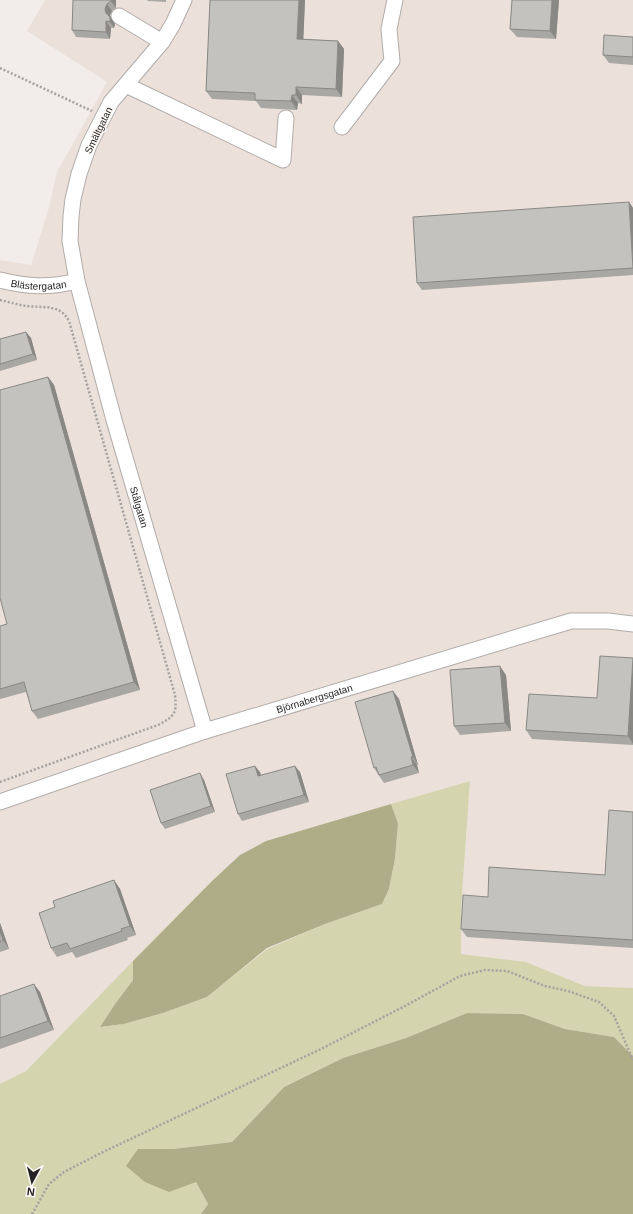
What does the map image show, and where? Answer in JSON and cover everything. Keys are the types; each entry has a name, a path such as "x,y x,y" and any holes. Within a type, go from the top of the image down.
{"street":[{"name":"Smältgatan","path":"77,281 70,241 72,210 79,174 86,152 111,102 162,42 173,24 184,0"},
{"path":"342,127 392,61 389,29 395,0"},
{"path":"119,16 162,42"},
{"path":"126,85 283,160 286,118"},
{"name":"Blästergatan","path":"0,280 40,287 60,286 77,281"},
{"name":"Stålgatan","path":"77,281 121,442 205,731"},
{"name":"Björnabergsgatan","path":"0,802 205,731 571,621 608,621 633,624"}],"path":[{"path":"0,68 103,116"},
{"path":"0,300 26,306 54,308 65,314 71,329 175,695 177,707 172,718 158,725 0,782"},
{"path":"65,314 84,308"},
{"path":"32,1214 49,1184 64,1172 321,1049 406,1006 460,976 485,970 507,971 545,986 568,991 598,1002 614,1016 633,1060"}],"shaded area":[{"path":"45,0 633,0 633,988 585,986 526,962 461,954 461,910 470,781 266,841 240,855 212,881 26,1071 0,1084 0,260 31,265 48,211 57,172 107,82 27,31"},
{"path":"391,804 398,823 395,859 389,889 382,904 325,924 267,948 207,997 163,1013 124,1024 100,1027 133,980 133,961 212,881 240,855 266,841"},
{"path":"467,1013 523,1014 565,1029 614,1037 633,1056 633,1214 201,1214 208,1204 196,1182 169,1192 145,1182 126,1166 138,1149 173,1149 232,1142 284,1087 343,1058 406,1038"}],"green space":[{"path":"470,781 461,910 461,954 526,962 585,986 633,988 633,1056 614,1037 565,1029 523,1014 467,1013 406,1038 343,1058 284,1087 232,1142 173,1149 138,1149 196,1182 208,1204 201,1214 0,1214 0,1084 26,1071 133,961 133,980 100,1027 124,1024 163,1013 207,997 267,949 325,924 382,904 389,889 395,859 398,823 391,804"}],"building":[{"path":"73,0 111,0 105,9 106,13 110,17 110,22 106,21 106,32 72,30"},
{"path":"210,0 299,0 297,39 338,41 336,89 296,87 296,95 292,95 291,101 255,100 255,93 206,91"},
{"path":"512,0 552,0 550,31 510,29"},
{"path":"604,35 633,37 633,57 603,55"},
{"path":"629,202 633,268 417,283 413,217"},
{"path":"26,332 33,354 0,364 0,339"},
{"path":"48,377 134,682 32,711 24,682 0,689 0,626 7,624 0,598 0,390"},
{"path":"600,656 633,658 628,736 526,730 529,694 597,698"},
{"path":"500,666 505,723 454,726 450,670"},
{"path":"393,691 413,757 411,757 413,765 379,775 376,767 374,768 355,702"},
{"path":"255,766 258,776 295,766 304,795 238,814 226,774"},
{"path":"200,773 211,806 161,823 150,790"},
{"path":"609,810 633,812 633,940 461,929 463,895 488,897 489,867 605,875"},
{"path":"114,880 130,926 121,929 122,931 70,949 67,943 51,948 39,913 55,907 53,901"},
{"path":"0,931 3,940 0,942"},
{"path":"34,984 48,1021 0,1038 0,996"}]}
